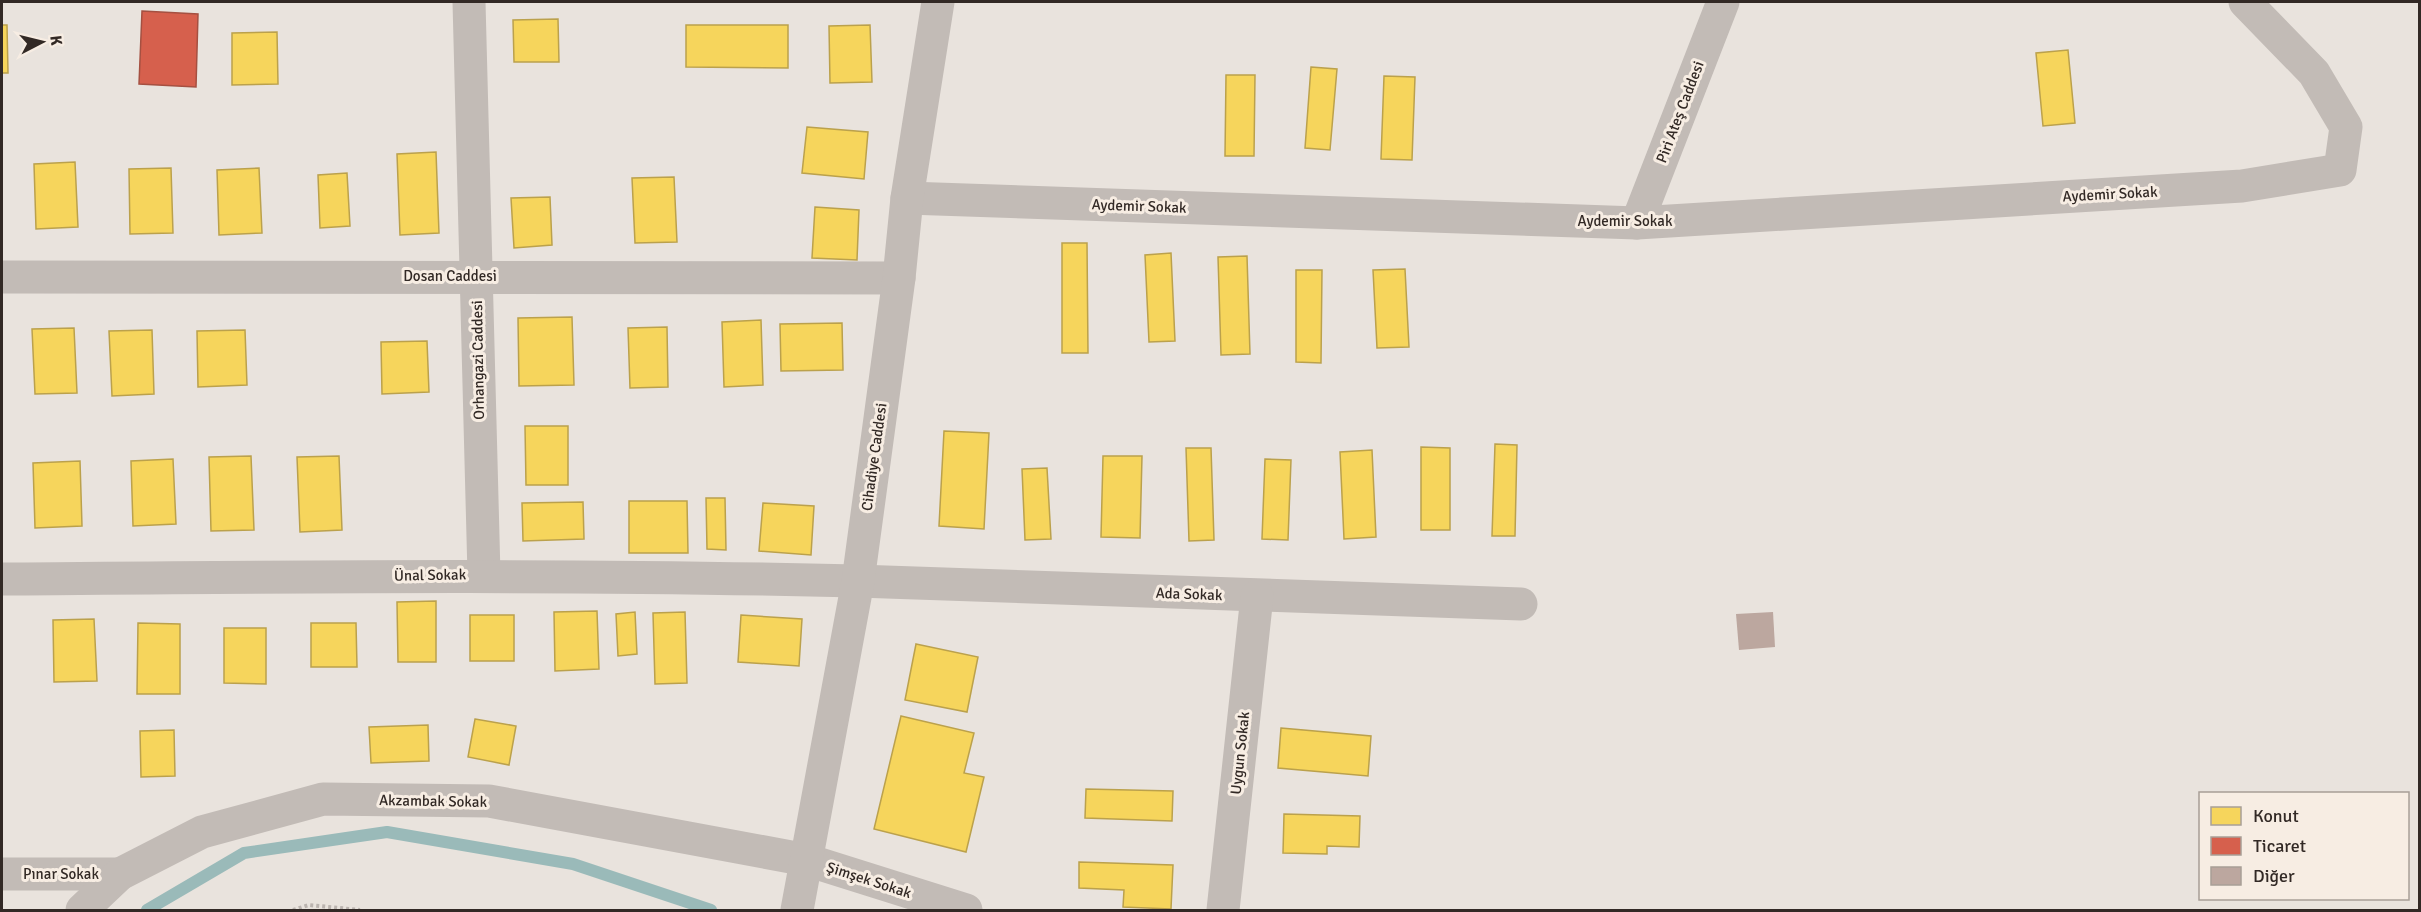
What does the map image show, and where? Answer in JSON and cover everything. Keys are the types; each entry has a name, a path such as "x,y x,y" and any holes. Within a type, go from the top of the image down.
{"street":[{"name":"Orhangazi Caddesi","path":"469,2 484,575"},
{"name":"Cihadiye Caddesi","path":"802,885 858,581 899,278 907,198 938,2"},
{"name":"Piri Ateş Caddesi","path":"1636,223 1724,2"},
{"name":"Aydemir Sokak","path":"907,198 1636,223 2242,186 2340,170 2346,127 2314,73 2245,2"},
{"name":"Dosan Caddesi","path":"2,277 899,278"},
{"name":"Ünal Sokak","path":"2,579 484,575 858,581"},
{"name":"Ada Sokak","path":"858,581 1521,604"},
{"name":"Uygun Sokak","path":"1223,910 1257,596"},
{"name":"Akzambak Sokak","path":"82,910 120,874 202,832 323,799 489,801 802,885"},
{"name":"Pınar Sokak","path":"2,874 120,874"},
{"name":"Şimşek Sokak","path":"802,885 966,910"}],"path":[{"path":"293,910 309,905 360,910"}],"building: Konut":[{"path":"558,19 559,62 514,62 513,20"},
{"path":"2,25 7,25 8,73 2,73"},
{"path":"686,25 788,25 788,68 686,67"},
{"path":"870,25 872,82 830,83 829,26"},
{"path":"277,32 278,84 232,85 232,33"},
{"path":"2068,50 2075,123 2043,126 2036,53"},
{"path":"1311,67 1337,69 1330,150 1305,148"},
{"path":"1226,75 1255,75 1254,156 1225,156"},
{"path":"1384,76 1415,77 1412,160 1381,159"},
{"path":"807,127 868,132 864,179 802,173"},
{"path":"436,152 439,233 400,235 397,154"},
{"path":"75,162 78,227 36,229 34,164"},
{"path":"171,168 173,233 130,234 129,169"},
{"path":"259,168 262,233 219,235 217,170"},
{"path":"347,173 350,226 320,228 318,175"},
{"path":"674,177 677,242 635,243 632,178"},
{"path":"550,197 552,245 514,248 511,198"},
{"path":"815,207 859,210 857,260 812,258"},
{"path":"1062,243 1087,243 1088,353 1062,353"},
{"path":"1171,253 1175,341 1149,342 1145,255"},
{"path":"1247,256 1250,354 1221,355 1218,257"},
{"path":"1405,269 1409,347 1377,348 1373,270"},
{"path":"1296,270 1322,270 1321,363 1296,362"},
{"path":"572,317 574,385 519,386 518,318"},
{"path":"761,320 763,385 724,387 722,322"},
{"path":"842,323 843,370 781,371 780,324"},
{"path":"667,327 668,387 630,388 628,328"},
{"path":"74,328 77,393 35,394 32,329"},
{"path":"152,330 154,394 112,396 109,331"},
{"path":"245,330 247,385 198,387 197,331"},
{"path":"427,341 429,392 382,394 381,342"},
{"path":"525,426 568,426 568,485 526,485"},
{"path":"944,431 989,433 984,529 939,526"},
{"path":"1495,444 1517,445 1515,536 1492,536"},
{"path":"1421,447 1450,448 1450,530 1421,530"},
{"path":"1186,448 1211,448 1214,540 1189,541"},
{"path":"1372,450 1376,537 1344,539 1340,452"},
{"path":"251,456 254,530 211,531 209,457"},
{"path":"339,456 342,530 300,532 297,457"},
{"path":"1103,456 1142,456 1140,538 1101,537"},
{"path":"173,459 176,524 133,526 131,461"},
{"path":"1265,459 1291,460 1288,540 1262,539"},
{"path":"80,461 82,526 35,528 33,463"},
{"path":"1047,468 1051,539 1025,540 1022,469"},
{"path":"706,498 725,498 726,550 707,549"},
{"path":"629,501 687,501 688,553 629,553"},
{"path":"583,502 584,539 523,541 522,503"},
{"path":"763,503 814,506 811,555 759,551"},
{"path":"436,601 436,662 398,662 397,602"},
{"path":"597,611 599,669 555,671 554,612"},
{"path":"635,612 637,654 618,656 616,614"},
{"path":"685,612 687,683 655,684 653,613"},
{"path":"470,615 514,615 514,661 470,661"},
{"path":"741,615 802,619 799,666 738,662"},
{"path":"94,619 97,681 54,682 53,620"},
{"path":"138,623 180,624 180,694 137,694"},
{"path":"311,623 356,623 357,667 311,667"},
{"path":"224,628 266,628 266,684 224,683"},
{"path":"916,644 978,657 967,712 905,700"},
{"path":"901,716 974,733 964,773 984,777 966,852 874,829"},
{"path":"475,719 516,726 509,765 468,757"},
{"path":"428,725 429,761 371,763 369,727"},
{"path":"1281,728 1371,736 1368,776 1278,768"},
{"path":"174,730 175,776 141,777 140,731"},
{"path":"1086,789 1173,791 1172,821 1085,818"},
{"path":"1284,814 1360,816 1359,847 1327,846 1327,854 1283,853"},
{"path":"1079,862 1173,865 1171,909 1123,907 1124,890 1079,888"}],"building: Ticaret":[{"path":"142,11 198,14 196,87 139,84"}],"building: Diğer":[{"path":"1773,612 1775,647 1739,650 1736,614"}],"waterway":[{"path":"147,910 244,853 387,832 573,864 711,910"}]}
